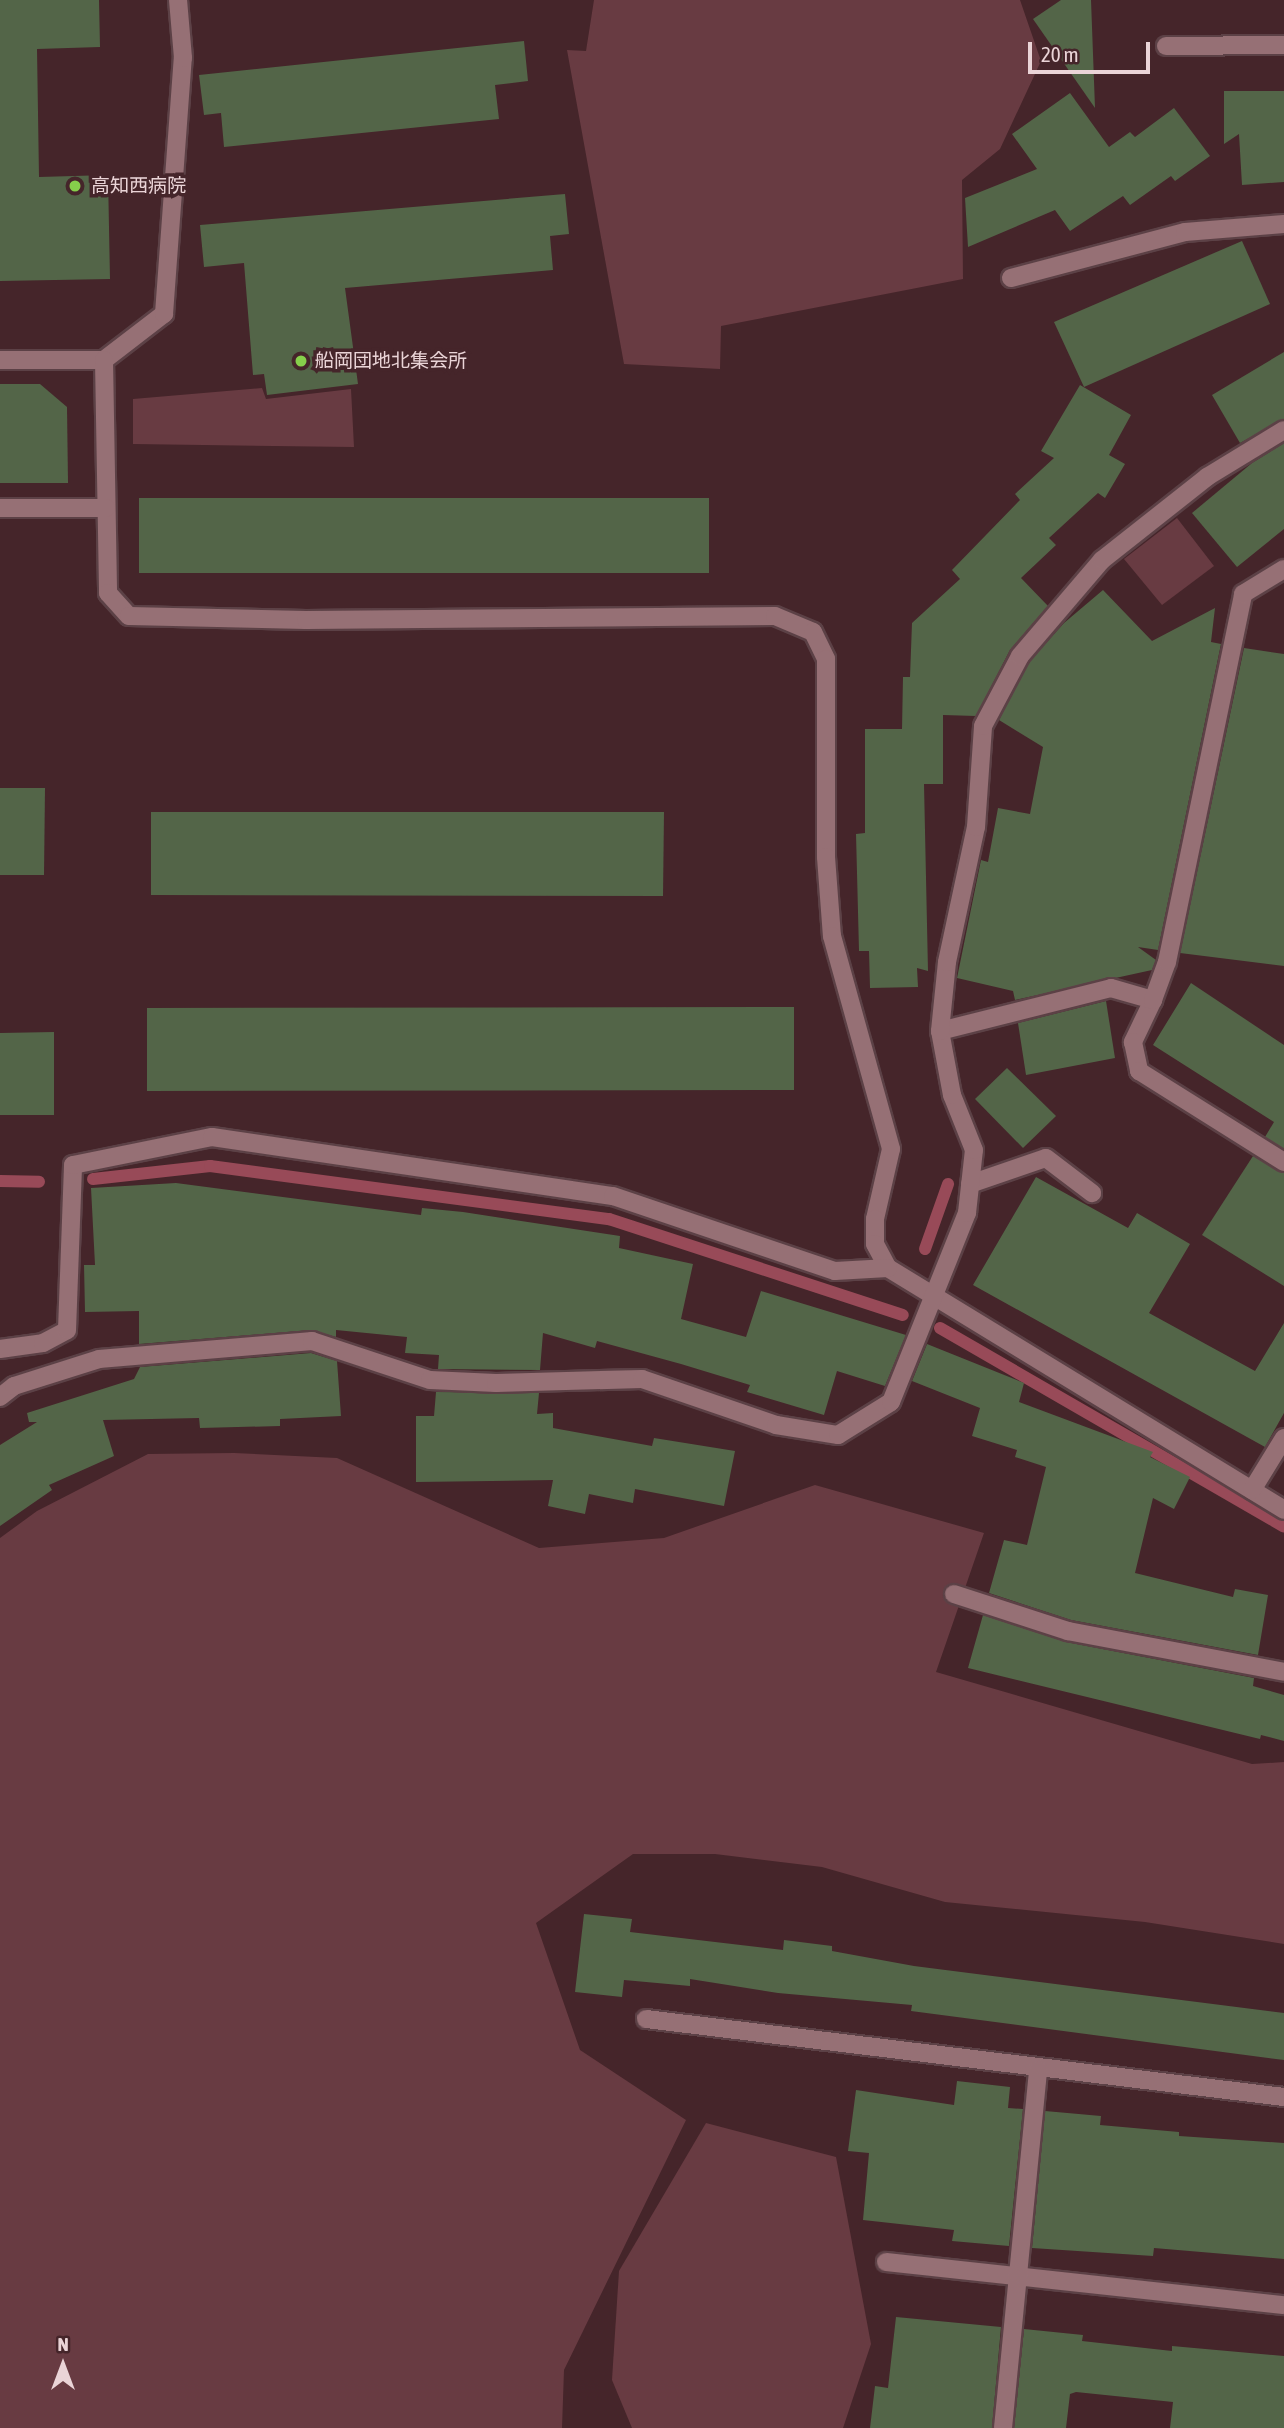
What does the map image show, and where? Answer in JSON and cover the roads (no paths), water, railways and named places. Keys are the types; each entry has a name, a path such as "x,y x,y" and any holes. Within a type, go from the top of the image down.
{"street":[{"path":"0,360 104,360 164,314 183,58 178,0"},
{"path":"1166,47 1284,45"},
{"path":"1011,278 1185,232 1284,224"},
{"path":"104,360 108,593 129,616 306,620 775,616 813,632 826,659 826,857 832,936 891,1149 875,1219 875,1244 888,1268 1284,1510"},
{"path":"0,1397 14,1386 99,1359 312,1341 430,1380 496,1383 642,1379 776,1425 838,1435 891,1402 967,1213 974,1150 952,1095 940,1031 947,962 976,827 982,726 1020,656 1102,560 1207,477 1284,430"},
{"path":"0,508 106,508"},
{"path":"1284,569 1243,594 1167,962 1133,1042 1139,1071 1284,1162"},
{"path":"940,1031 1111,988 1153,1000"},
{"path":"0,1349 43,1343 67,1330 73,1165 212,1138 613,1196 835,1271 888,1268"},
{"path":"970,1184 1046,1158 1091,1193"},
{"path":"1252,1490 1284,1438"},
{"path":"954,1594 1068,1632 1284,1672"},
{"path":"646,2019 1038,2070 1284,2098"},
{"path":"1003,2428 1038,2070"},
{"path":"886,2262 1284,2305"}],"waterway":[{"path":"93,1179 210,1166 609,1219 903,1315"},
{"path":"0,1181 39,1182"},
{"path":"925,1249 948,1184"},
{"path":"940,1328 1284,1527"}],"place":[{"name":"高知西病院","path":"75,186"},
{"name":"船岡団地北集会所","path":"301,361"}]}
